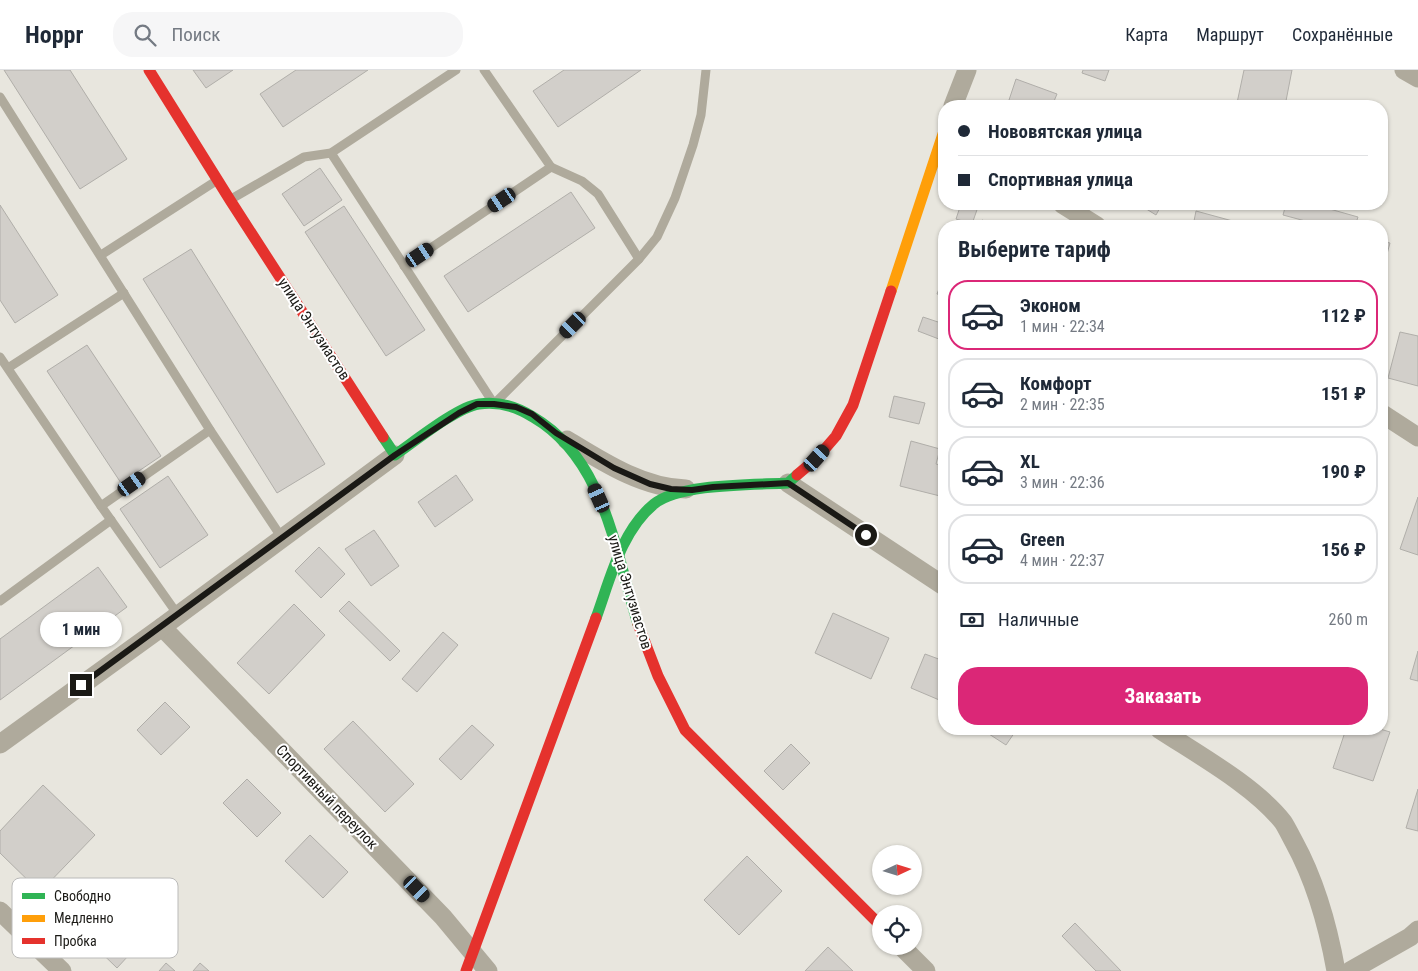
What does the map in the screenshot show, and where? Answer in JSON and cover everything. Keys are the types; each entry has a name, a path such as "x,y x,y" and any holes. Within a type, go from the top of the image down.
{"street":[{"name":"улица Энтузиастов","path":"149,70 230,200 395,455 459,413 477,404 516,407 532,414 556,433 591,482 606,514 637,619 658,680 670,706 685,730 872,917"},
{"path":"955,100 967,70"},
{"path":"1404,70 1418,78"},
{"path":"788,483 817,458 836,436 853,405 938,149"},
{"path":"1071,210 1087,220"},
{"path":"1388,418 1418,438"},
{"path":"556,433 614,468 650,484 671,489 692,490"},
{"path":"0,744 395,455"},
{"path":"466,971 619,556 630,531 655,503 673,495 692,490 788,483 938,582"},
{"name":"Спортивный переулок","path":"162,627 443,917 488,971"},
{"path":"1168,735 1243,784 1284,822 1301,854 1319,898 1329,934 1336,971"},
{"path":"0,911 12,923"},
{"path":"1350,971 1410,937 1418,930"},
{"path":"910,955 926,971"},
{"path":"49,958 62,971"}],"lane":[{"path":"230,200 304,157 330,152 456,70"},
{"path":"484,70 551,167 582,181 598,194 639,258"},
{"path":"330,152 494,404 639,258 657,237 675,198 693,146 701,115 706,70"},
{"path":"0,97 210,430 282,538"},
{"path":"404,266 551,167"},
{"path":"101,255 218,180"},
{"path":"8,368 124,293"},
{"path":"0,357 101,506 178,614"},
{"path":"101,506 210,430"},
{"path":"0,601 111,520"}],"building":[{"path":"4,70 70,70 127,159 80,189"},
{"path":"193,70 233,70 206,88"},
{"path":"296,70 368,70 283,127 260,94"},
{"path":"564,70 641,70 558,127 533,91"},
{"path":"1083,70 1109,70 1105,81 1082,73"},
{"path":"1244,70 1292,70 1286,100 1238,100"},
{"path":"1016,79 1057,94 1054,100 1009,100"},
{"path":"320,168 342,200 304,226 282,194"},
{"path":"571,192 595,228 468,312 444,276"},
{"path":"0,205 58,295 15,323 0,300"},
{"path":"344,206 425,330 386,356 305,232"},
{"path":"959,210 977,210 973,220 956,219"},
{"path":"1148,210 1159,210 1156,215"},
{"path":"1284,210 1333,210 1358,217 1357,220 1302,220 1283,215"},
{"path":"1196,211 1229,220 1194,220"},
{"path":"191,249 325,464 277,493 143,279"},
{"path":"923,317 938,322 938,339 918,331"},
{"path":"1400,332 1418,336 1418,386 1388,378"},
{"path":"87,345 161,456 121,483 47,371"},
{"path":"894,396 925,403 919,424 889,417"},
{"path":"911,441 938,448 936,464 938,464 938,496 900,486"},
{"path":"456,475 473,500 435,527 418,502"},
{"path":"168,476 208,535 160,568 120,509"},
{"path":"1418,497 1418,555 1400,549"},
{"path":"374,530 399,566 371,586 345,549"},
{"path":"319,547 345,574 321,598 295,571"},
{"path":"98,567 127,607 0,700 0,639"},
{"path":"349,601 400,651 390,661 339,611"},
{"path":"294,604 325,635 269,694 237,663"},
{"path":"833,613 889,638 871,679 815,653"},
{"path":"443,632 458,645 417,692 402,679"},
{"path":"1418,651 1418,681 1410,679"},
{"path":"925,654 938,659 938,699 911,688"},
{"path":"165,702 190,727 161,755 137,730"},
{"path":"353,721 414,784 385,812 324,749"},
{"path":"472,725 494,745 461,780 439,759"},
{"path":"1388,731 1390,732 1373,781 1333,768 1344,735 1388,735"},
{"path":"991,735 1013,735 1006,745"},
{"path":"791,744 810,763 783,790 764,771"},
{"path":"247,779 281,813 257,837 223,803"},
{"path":"43,785 95,835 54,878 26,878 0,853 0,831"},
{"path":"1418,789 1418,831 1406,828"},
{"path":"310,835 348,872 323,898 285,861"},
{"path":"747,856 782,891 739,935 704,900"},
{"path":"1075,923 1121,971 1096,971 1062,936"},
{"path":"828,947 853,971 805,971"},
{"path":"107,958 126,958 117,968"},
{"path":"166,963 175,971 159,971"},
{"path":"200,963 209,971 193,971"}],"traffic: fast":[{"path":"383,437 395,455 459,411 486,403 507,406 533,417 557,435 577,457 592,482 614,538 638,624"},
{"path":"596,618 625,542 633,528 654,504 666,497 681,492 718,486 788,483 797,475"}],"traffic: slow":[{"path":"891,291 938,149"}],"traffic: jam":[{"path":"149,70 230,200 383,437"},
{"path":"797,475 817,458 836,436 853,405 891,291"},
{"path":"466,971 596,618"},
{"path":"638,624 658,676 685,730 872,917"}],"route":[{"path":"81,685 395,455 459,413 477,404 516,407 532,414 556,433 587,453 614,468 650,484 671,489 692,490 788,483 866,535"}]}
